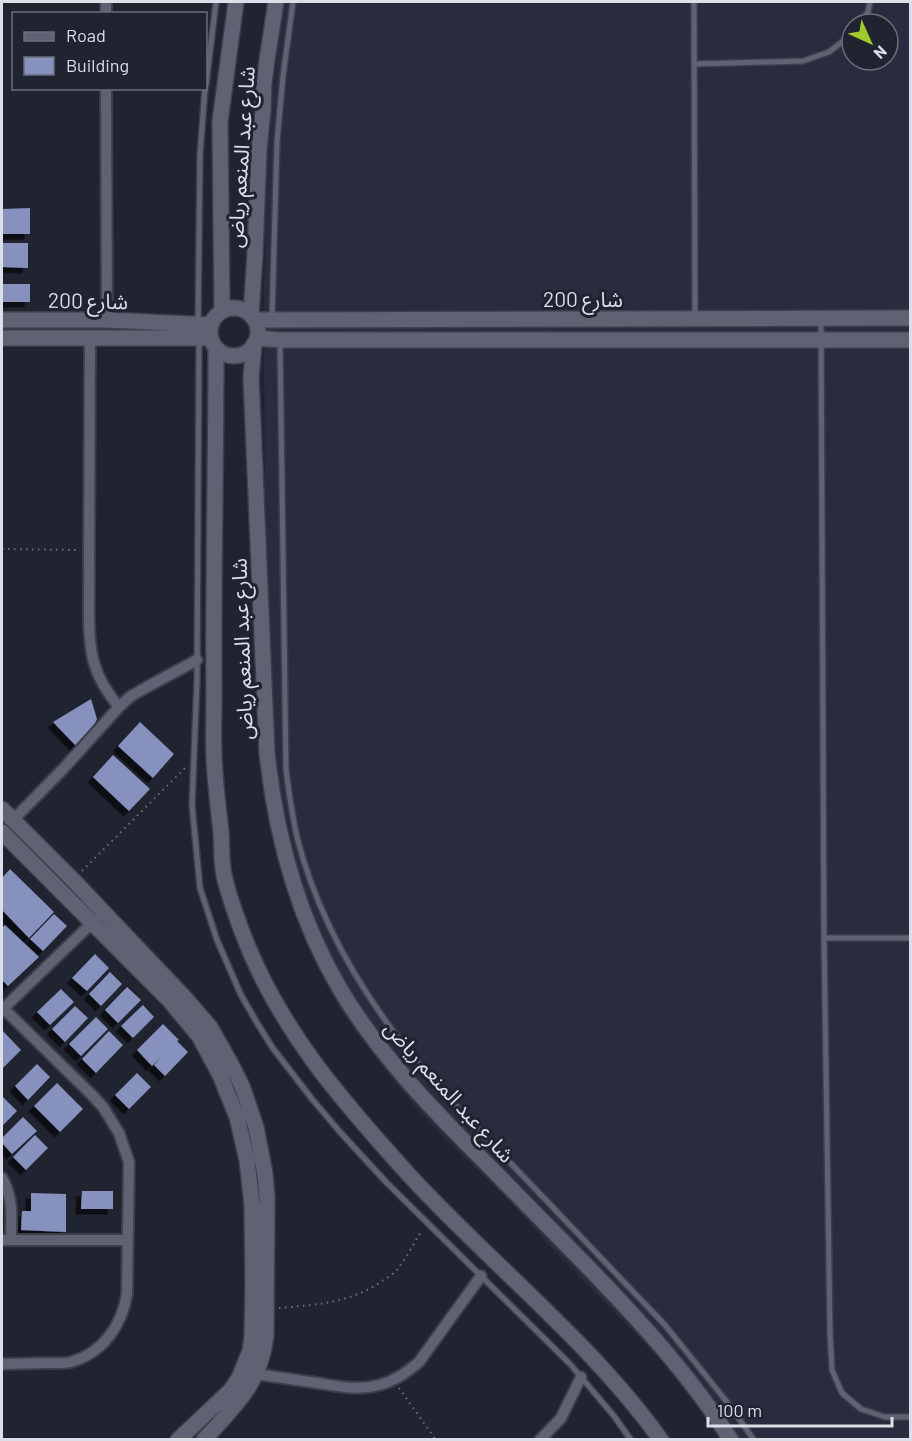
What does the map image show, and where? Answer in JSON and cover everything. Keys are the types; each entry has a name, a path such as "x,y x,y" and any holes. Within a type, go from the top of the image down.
{"street":[{"name":"شارع عبد المنعم رياض","path":"222,311 220,122 236,2"},
{"name":"شارع عبد المنعم رياض","path":"253,318 259,149 267,60 276,2"},
{"path":"106,90 107,320"},
{"path":"241,309 253,318 257,326 256,341 245,353 227,355 207,335 217,314 222,311 241,309"},
{"name":"شارع 200","path":"253,318 910,318"},
{"name":"شارع 200","path":"2,320 107,320 207,335"},
{"name":"شارع عبد المنعم رياض","path":"207,335 214,758 223,873 247,944 271,994 299,1042 344,1102 412,1178 608,1374 661,1440"},
{"name":"شارع 200","path":"2,338 90,339 207,335"},
{"path":"90,339 91,648 100,679 108,694 119,707"},
{"name":"شارع 200","path":"256,341 910,340"},
{"name":"شارع عبد المنعم رياض","path":"256,341 251,377 267,753 279,835 290,875 320,952 362,1023 387,1056 452,1129 626,1308 676,1364 732,1440"},
{"path":"7,827 131,696 197,660"},
{"path":"2,809 7,827 98,918 184,997 210,1027 242,1086 256,1127 267,1197 264,1349 250,1386 204,1440"},
{"path":"7,827 73,880 98,918 199,1036 210,1055 237,1117 247,1160 252,1205 253,1272 250,1351 240,1378 231,1390 178,1440"},
{"path":"2,1364 69,1363 89,1354 106,1341 126,1305 129,1162 119,1133 103,1107 92,1095 2,1008 98,918"},
{"path":"2,1178 12,1205 6,1240 128,1240"},
{"path":"256,1374 362,1388 378,1386 393,1380 419,1362 481,1276"},
{"path":"540,1440 561,1418 581,1377"}],"lane":[{"path":"207,72 216,2"},
{"path":"272,319 277,142 293,2"},
{"path":"694,2 695,318"},
{"path":"694,64 804,61 829,52 840,43"},
{"path":"205,90 200,155 207,335 192,805 200,888 217,939 241,995 272,1047 312,1099 362,1157 581,1377 631,1440"},
{"path":"821,318 824,938 832,1370 842,1393 861,1409 885,1417 910,1417"},
{"path":"280,340 286,770 297,836 309,877 330,926 373,1003 418,1065 665,1325 727,1402 753,1440"},
{"path":"824,938 910,938"}],"path":[{"path":"2,549 89,550"},
{"path":"73,880 194,758"},
{"path":"266,1309 340,1301 379,1284 396,1272 427,1222"},
{"path":"393,1380 436,1440"}],"shaded area":[{"path":"284,2 910,2 910,1439 723,1439 661,1360 546,1242 504,1195 442,1136 413,1104 346,1018 333,997 293,904 266,755 264,284 267,141"}],"building":[{"path":"30,208 30,234 2,234 2,209"},
{"path":"2,243 28,243 28,268 2,267"},
{"path":"2,284 30,284 30,302 2,302"},
{"path":"91,699 97,719 90,733 78,748 53,722"},
{"path":"140,722 174,754 153,778 118,746"},
{"path":"113,755 150,789 129,811 93,777"},
{"path":"10,869 54,912 29,938 2,910 2,878"},
{"path":"54,914 67,926 43,951 30,939"},
{"path":"5,925 39,957 8,986 2,980 2,928"},
{"path":"95,954 109,968 87,991 72,978"},
{"path":"110,972 122,984 101,1006 89,994"},
{"path":"127,987 141,1000 118,1023 105,1010"},
{"path":"61,989 74,1002 50,1025 37,1012"},
{"path":"143,1005 154,1017 133,1038 121,1026"},
{"path":"75,1006 88,1018 65,1042 52,1029"},
{"path":"96,1017 108,1029 81,1056 69,1044"},
{"path":"163,1024 188,1052 165,1076 154,1065 162,1056 152,1066 137,1050"},
{"path":"2,1030 21,1050 2,1069"},
{"path":"109,1031 123,1045 96,1073 82,1059"},
{"path":"37,1064 50,1077 28,1100 15,1086"},
{"path":"137,1073 151,1087 129,1109 115,1095"},
{"path":"57,1083 83,1109 60,1132 34,1106"},
{"path":"3,1097 17,1111 2,1126 2,1099"},
{"path":"23,1117 37,1131 12,1154 2,1143 2,1138"},
{"path":"35,1135 48,1148 26,1170 13,1157"},
{"path":"82,1191 113,1191 113,1209 81,1209"},
{"path":"31,1193 66,1194 66,1232 21,1230 22,1211 31,1211"}]}
